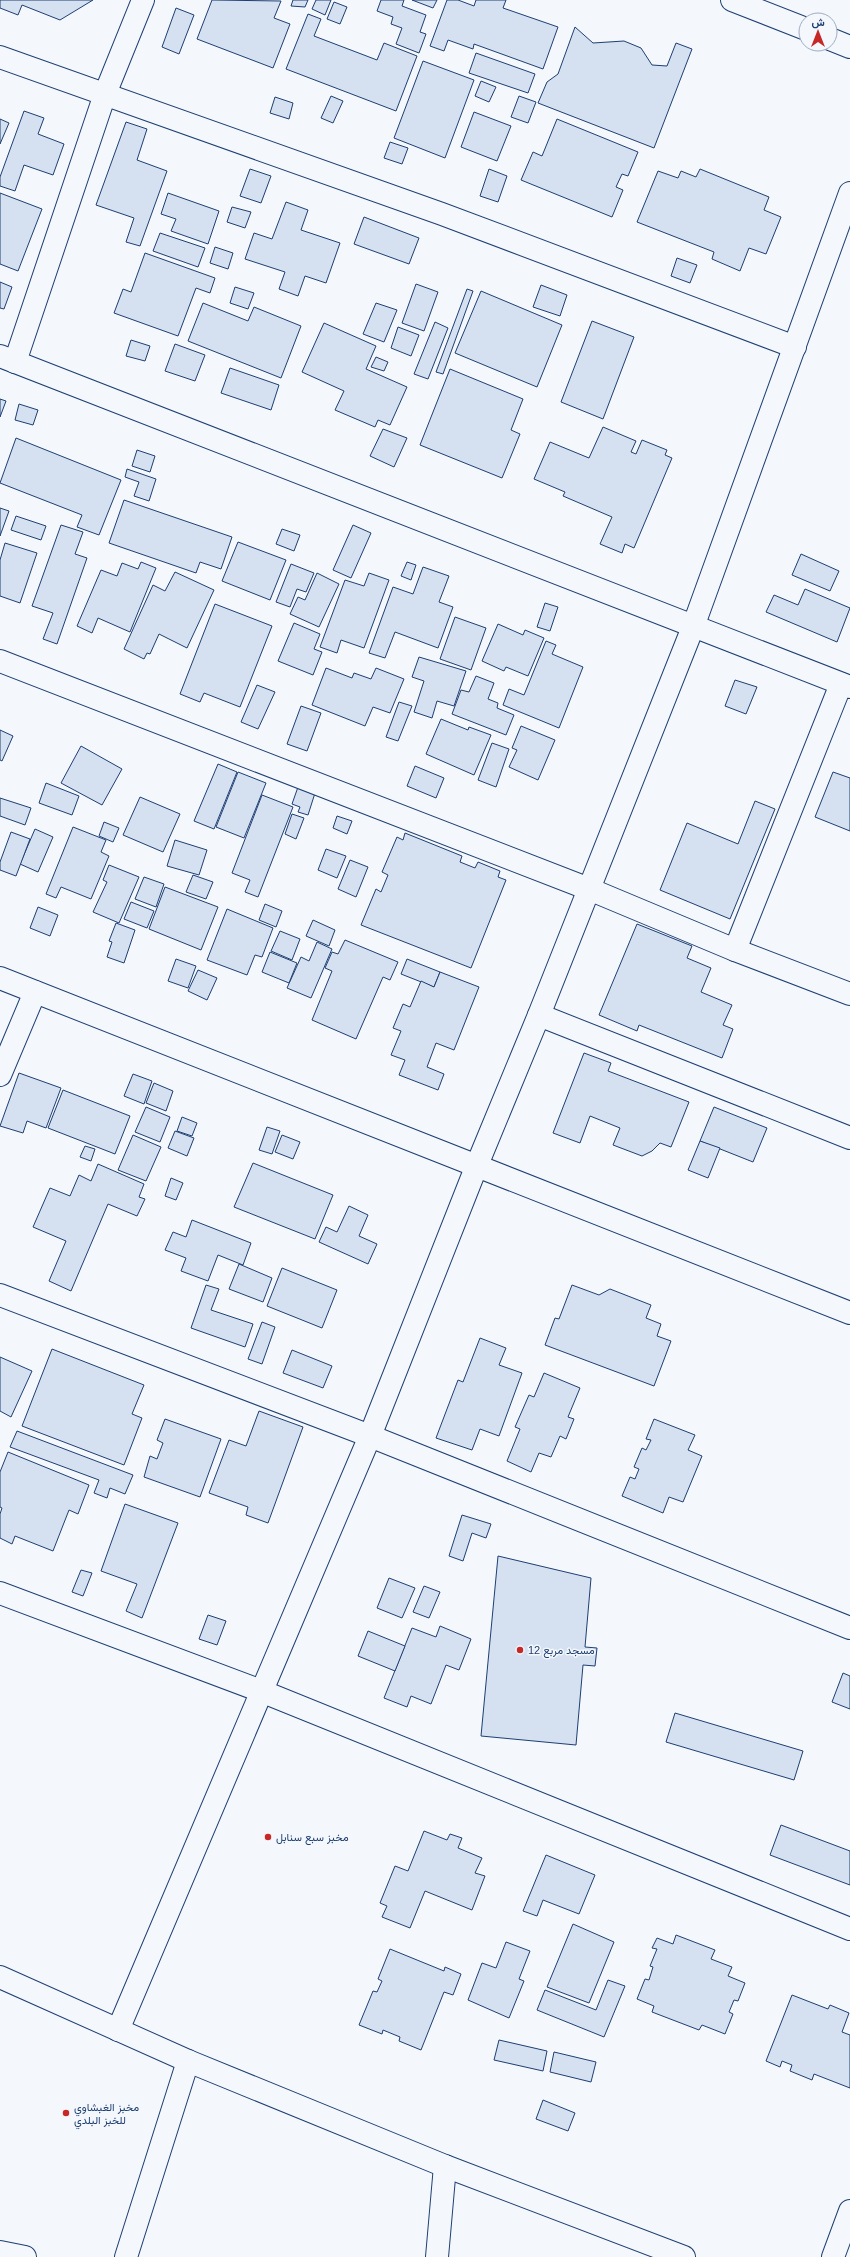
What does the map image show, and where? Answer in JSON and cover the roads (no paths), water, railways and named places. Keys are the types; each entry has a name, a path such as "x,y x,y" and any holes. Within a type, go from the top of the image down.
{"street":[{"path":"143,0 105,94 8,359 693,627 846,685 735,950"},
{"path":"732,0 798,26"},
{"path":"838,42 850,47"},
{"path":"0,57 442,214 795,347"},
{"path":"118,2030 370,1436 477,1165 539,1015 693,627 850,193"},
{"path":"0,661 589,889 735,950 850,994"},
{"path":"0,978 850,1312"},
{"path":"0,1075 35,992"},
{"path":"539,1015 850,1138"},
{"path":"0,1295 370,1436 850,1628"},
{"path":"0,1592 261,1692 850,1929"},
{"path":"0,1977 188,2061 445,2166 684,2257"},
{"path":"126,2257 188,2061"},
{"path":"437,2257 445,2166"},
{"path":"833,2257 850,2211"},
{"path":"0,2252 25,2257"}],"place":[{"name":"مسجد مربع 12","path":"520,1650"},
{"name":"مخبز سبع سنابل","path":"268,1837"},
{"name":"مخبز الغبشاوي للخبز البلدي","path":"66,2113"}]}
